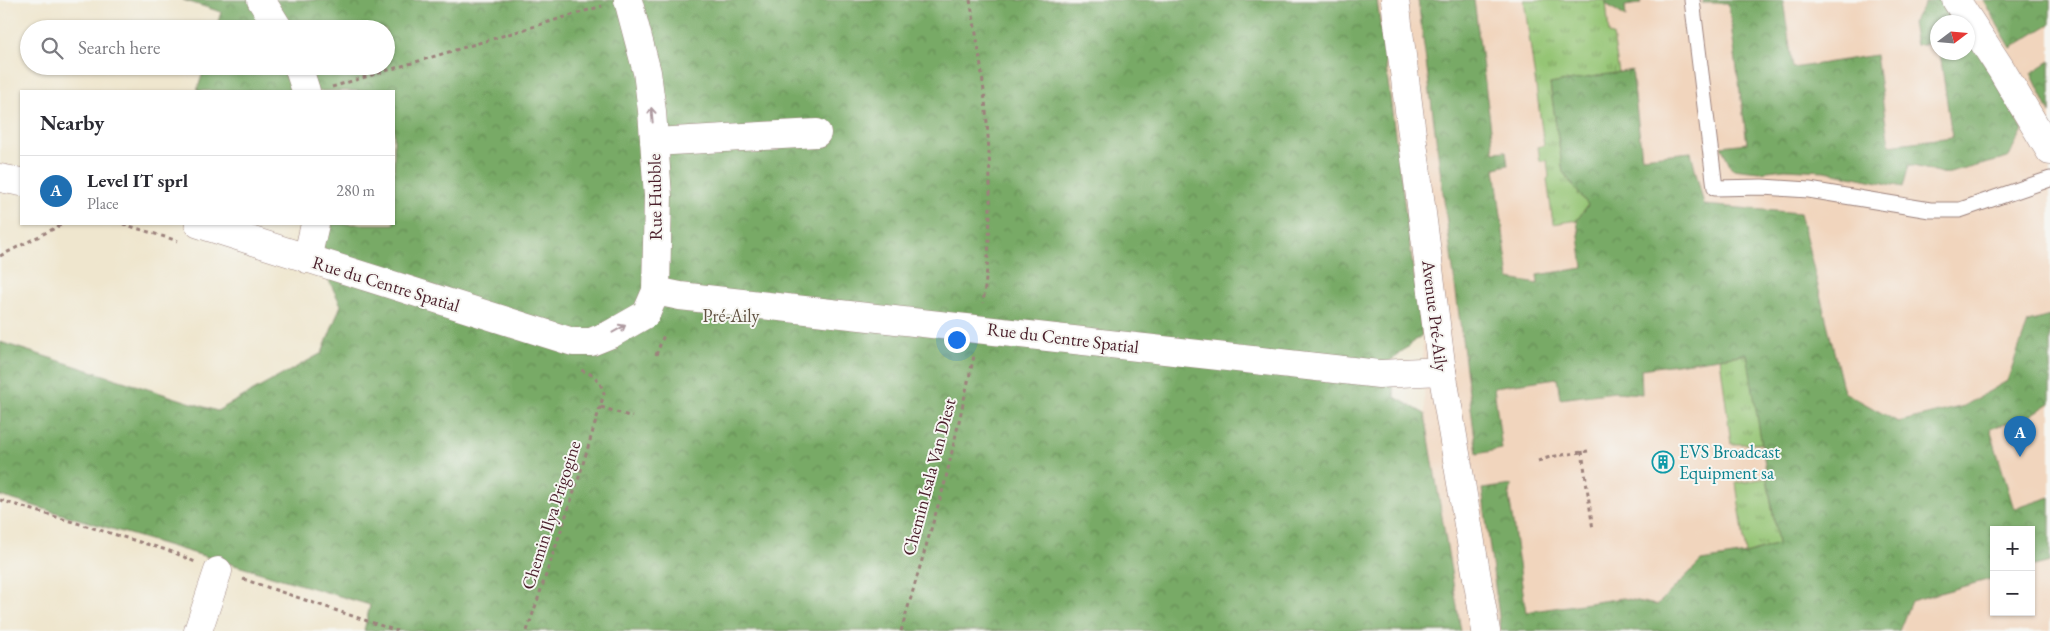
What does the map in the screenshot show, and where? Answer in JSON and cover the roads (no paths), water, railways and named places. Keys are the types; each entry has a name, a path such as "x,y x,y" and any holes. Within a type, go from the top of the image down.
{"street":[{"path":"261,0 273,20"},
{"name":"Avenue Pré-Aily","path":"1395,0 1442,371 1486,631"},
{"path":"1956,0 2001,69 2050,151"},
{"name":"Rue Hubble","path":"573,342 591,342 611,334 646,314 656,291 658,196 647,72 615,3"},
{"path":"306,75 318,90"},
{"path":"654,142 817,134"},
{"path":"0,178 20,182"},
{"name":"Rue du Centre Spatial","path":"202,225 573,342"},
{"path":"307,259 315,225"},
{"name":"Rue du Centre Spatial","path":"656,291 680,296 1379,374 1442,371"},
{"path":"198,631 218,571"}],"lane":[{"path":"1692,0 1715,188 1762,187 1809,190 1930,210 1960,210 2050,179"}],"place":[{"name":"Level IT sprl","path":"2020,457"},
{"name":"EVS Broadcast Equipment sa","path":"1663,462"}],"park label":[{"name":"Pré-Aily","path":"731,316"}]}
